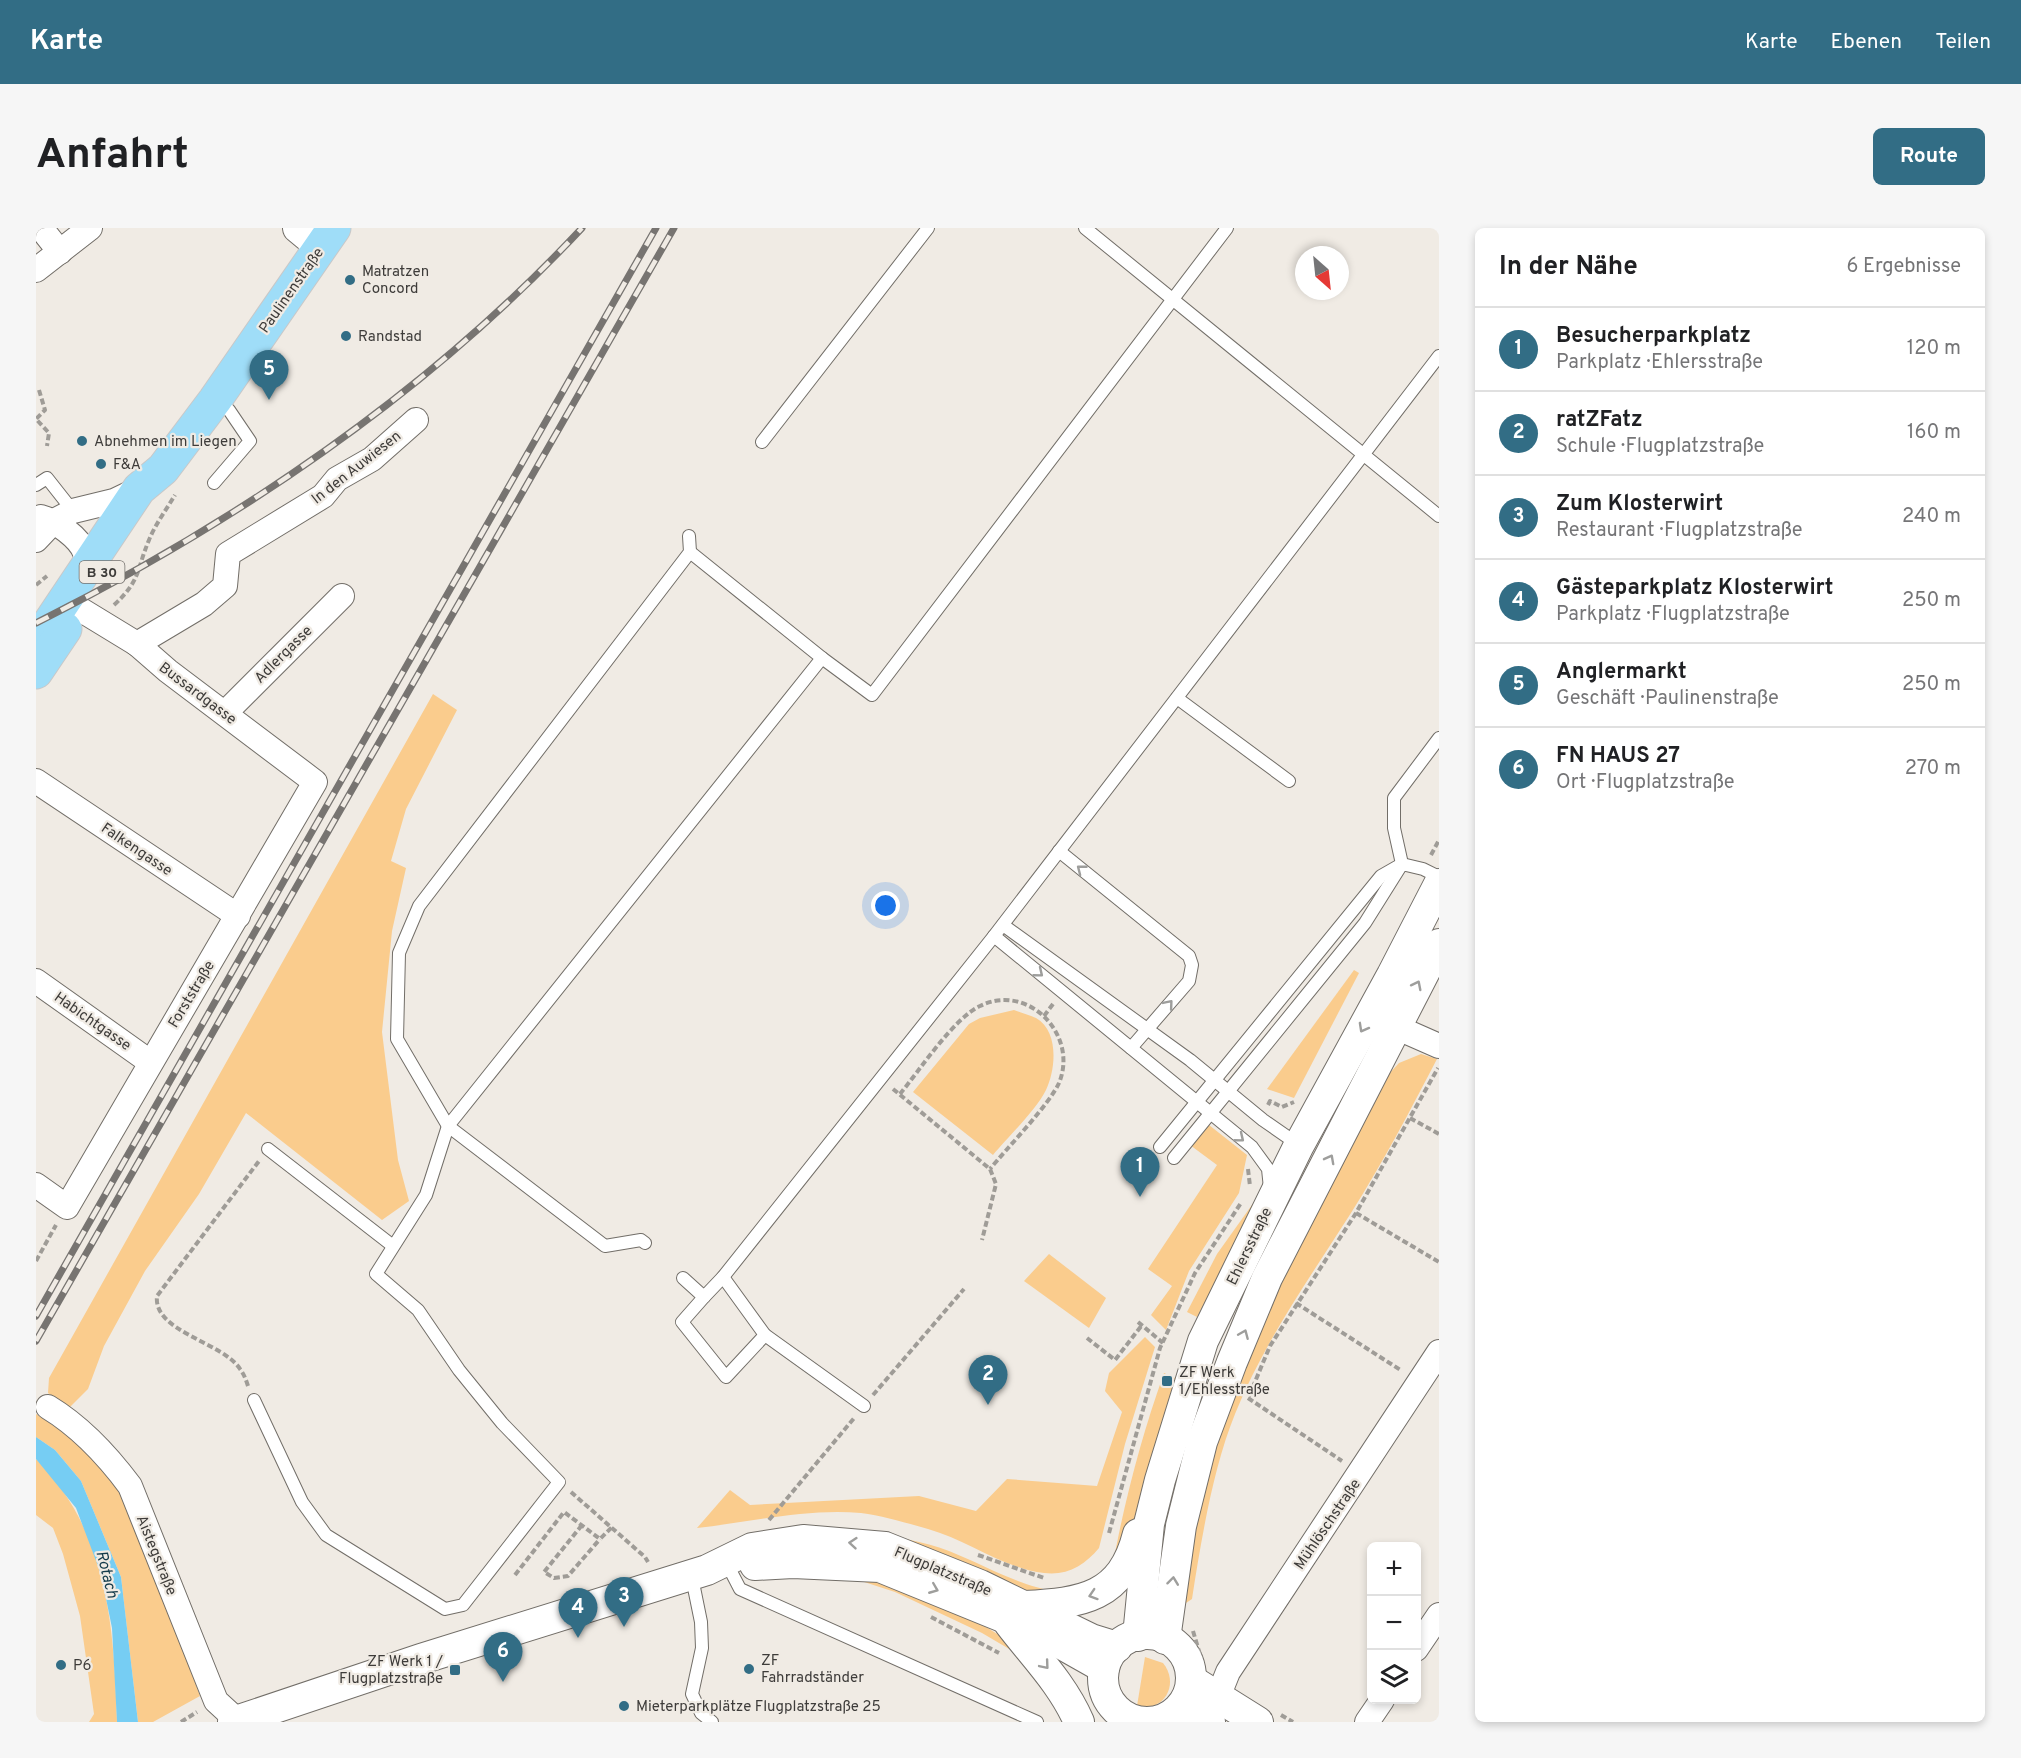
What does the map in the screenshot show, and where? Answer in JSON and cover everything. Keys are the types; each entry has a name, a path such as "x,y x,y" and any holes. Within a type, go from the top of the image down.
{"main road":[{"name":"Paulinenstraße","path":"36,643 151,479 214,400 318,234"},
{"name":"Paulinenstraße","path":"36,672 154,496 151,479"}],"street":[{"path":"41,228 60,252"},
{"path":"36,270 90,228"},
{"name":"In den Auwiesen","path":"137,644 204,604 225,586 228,554 323,496 337,479 372,459 416,420"},
{"path":"36,540 54,516 114,501 151,479"},
{"path":"54,516 86,553 84,573"},
{"name":"Adlergasse","path":"225,713 342,596"},
{"name":"Bussardgasse","path":"78,608 137,644 168,671 315,782"},
{"name":"Falkengasse","path":"36,781 238,916"},
{"name":"Forststraße","path":"67,1207 315,782"},
{"name":"Ehlersstraße","path":"1124,1681 1149,1524 1160,1480 1197,1356 1255,1195 1299,1145 1439,884"},
{"name":"Ehlersstraße","path":"1124,1681 1180,1526 1202,1442 1267,1278 1398,1028 1439,944"},
{"name":"Habichtgasse","path":"36,981 150,1062"},
{"path":"1398,1028 1439,1046"},
{"path":"36,1185 67,1207"},
{"name":"Mühlöschstraße","path":"1214,1709 1228,1672 1439,1352"},
{"path":"1079,1722 1015,1613 1069,1604 1104,1591 1124,1572 1136,1544 1170,1411 1197,1356"},
{"name":"Aistegstraße","path":"48,1407 67,1418 107,1456 130,1486 216,1701 237,1721"},
{"name":"Flugplatzstraße","path":"237,1721 324,1690 691,1574 725,1561 753,1565 804,1563 880,1567 1091,1639 1124,1681 1133,1720 1165,1717"},
{"path":"1421,1642 1439,1616"},
{"path":"1124,1681 1175,1645 1187,1662 1191,1680 1214,1709"},
{"path":"1165,1717 1191,1680"},
{"path":"1367,1722 1379,1704"},
{"path":"1165,1717 1214,1709 1258,1722"}],"lane":[{"path":"762,441 928,228"},
{"path":"1085,228 1439,516"},
{"path":"690,552 872,695 1227,228"},
{"path":"765,1335 726,1377 682,1322 723,1277 1003,925 1439,356"},
{"path":"214,400 229,410 250,441 214,483"},
{"path":"36,485 47,478 54,516"},
{"path":"645,1243 641,1240 605,1246 448,1126 397,1039 399,953 419,906 690,552 689,536"},
{"path":"254,1400 302,1502 326,1535 445,1609 463,1605 559,1482 502,1423 459,1370 418,1310 376,1274 426,1195 448,1126 822,658"},
{"path":"1177,698 1289,781"},
{"path":"1174,1158 1365,923 1402,864 1394,828 1394,798 1439,738"},
{"path":"1059,851 1189,956 1192,965 1189,981 1131,1048"},
{"path":"1161,1147 1196,1101 1381,876 1402,864 1423,869 1439,877"},
{"path":"1003,925 1148,1029 1299,1145"},
{"path":"994,936 1252,1148 1268,1169 1255,1195"},
{"path":"268,1149 393,1246"},
{"path":"723,1277 765,1335 864,1406"},
{"path":"683,1278 704,1297"},
{"path":"725,1561 740,1589 1037,1722"},
{"path":"691,1574 701,1622 702,1648 692,1694 702,1713 712,1722"}],"path":[{"path":"39,390 45,410 36,419 48,433 47,446"},
{"path":"900,1094 963,1017 980,1005 1000,1000 1018,1001 1037,1009 1052,1023 1062,1041 1064,1064 1058,1084 990,1169"},
{"path":"1244,1406 1270,1346 1356,1213 1439,1066"},
{"path":"881,1079 990,1169 996,1184 982,1240"},
{"path":"1270,1101 1282,1107 1300,1100"},
{"path":"1410,1118 1439,1134"},
{"path":"254,1400 240,1367 211,1346 167,1322 160,1314 156,1304 157,1296 268,1149"},
{"path":"1109,1536 1121,1485 1163,1343 1195,1273 1255,1195 1248,1170"},
{"path":"36,1261 67,1207"},
{"path":"1356,1213 1439,1262"},
{"path":"1296,1303 1420,1382"},
{"path":"1087,1338 1115,1360 1140,1323 1163,1343"},
{"path":"1248,1398 1360,1474"},
{"path":"559,1482 612,1527 648,1562"},
{"path":"515,1575 564,1512 600,1539"},
{"path":"582,1525 544,1572 554,1578 568,1576 612,1527"},
{"path":"927,1615 1005,1657"}],"shaded area":[{"path":"433,694 457,710 406,809 391,861 406,868 392,931 382,1032 398,1160 409,1201 382,1220 246,1113 199,1194 145,1271 104,1346 88,1389 68,1409 48,1393 49,1378"},
{"path":"1354,970 1359,973 1294,1098 1267,1089"},
{"path":"1014,1010 1036,1018 1049,1032 1053,1051 1052,1072 1042,1098 993,1155 913,1092 969,1024 980,1018"},
{"path":"1421,1054 1437,1059 1374,1176 1273,1336 1235,1414 1214,1481 1192,1599 1186,1603 1183,1602 1191,1534 1225,1411 1286,1268 1387,1076 1399,1063"},
{"path":"1209,1125 1247,1155 1239,1193 1189,1271 1166,1330 1151,1315 1172,1286 1148,1269 1217,1165 1190,1145"},
{"path":"1264,1188 1197,1317 1187,1312 1217,1254"},
{"path":"1049,1254 1106,1298 1089,1328 1024,1281"},
{"path":"1145,1337 1155,1347 1125,1444 1099,1548 1088,1560 1068,1571 1044,1573 1014,1566 928,1529 861,1513 821,1512 697,1528 730,1490 750,1505 919,1496 976,1511 1007,1479 1097,1486 1122,1412 1105,1391 1109,1373"},
{"path":"1164,1373 1175,1378 1124,1557 1115,1553 1130,1484"},
{"path":"36,1414 103,1458 130,1502 200,1696 153,1722 138,1722 121,1577 81,1481 55,1450 36,1437"},
{"path":"36,1459 60,1487 79,1517 92,1549 109,1616 117,1722 89,1722 94,1714 80,1616 63,1554 53,1528 36,1515"},
{"path":"868,1533 939,1548 1018,1581 1061,1592 1043,1595 1026,1590"},
{"path":"809,1568 891,1585 983,1625 1002,1637 1016,1653 982,1633 895,1592 855,1579 744,1576"},
{"path":"1145,1657 1163,1663 1170,1680 1169,1688 1162,1701 1147,1707 1137,1706"}],"water":[{"name":"Rotach","path":"36,1437 55,1450 81,1481 121,1577 138,1722 117,1722 112,1628 101,1574 76,1508 36,1459"}],"railway":[{"path":"36,623 184,542 327,450 395,399 460,345 523,288 582,228"},
{"path":"36,1316 656,228"},
{"path":"36,1341 674,228"}],"place":[{"name":"Matratzen Concord","path":"350,280"},
{"name":"Randstad","path":"346,336"},
{"name":"Anglermarkt","path":"269,400"},
{"name":"Abnehmen im Liegen","path":"82,441"},
{"name":"F&A","path":"101,464"},
{"name":"Besucherparkplatz","path":"1140,1197"},
{"name":"ZF Werk 1/Ehlesstraße","path":"1167,1381"},
{"name":"ratZFatz","path":"988,1405"},
{"name":"Zum Klosterwirt","path":"624,1627"},
{"name":"Gästeparkplatz Klosterwirt","path":"578,1638"},
{"name":"P6","path":"61,1665"},
{"name":"ZF Fahrradständer","path":"749,1669"},
{"name":"ZF Werk 1 / Flugplatzstraße","path":"455,1670"},
{"name":"FN HAUS 27","path":"503,1682"},
{"name":"Mieterparkplätze Flugplatzstraße 25","path":"624,1706"}]}
